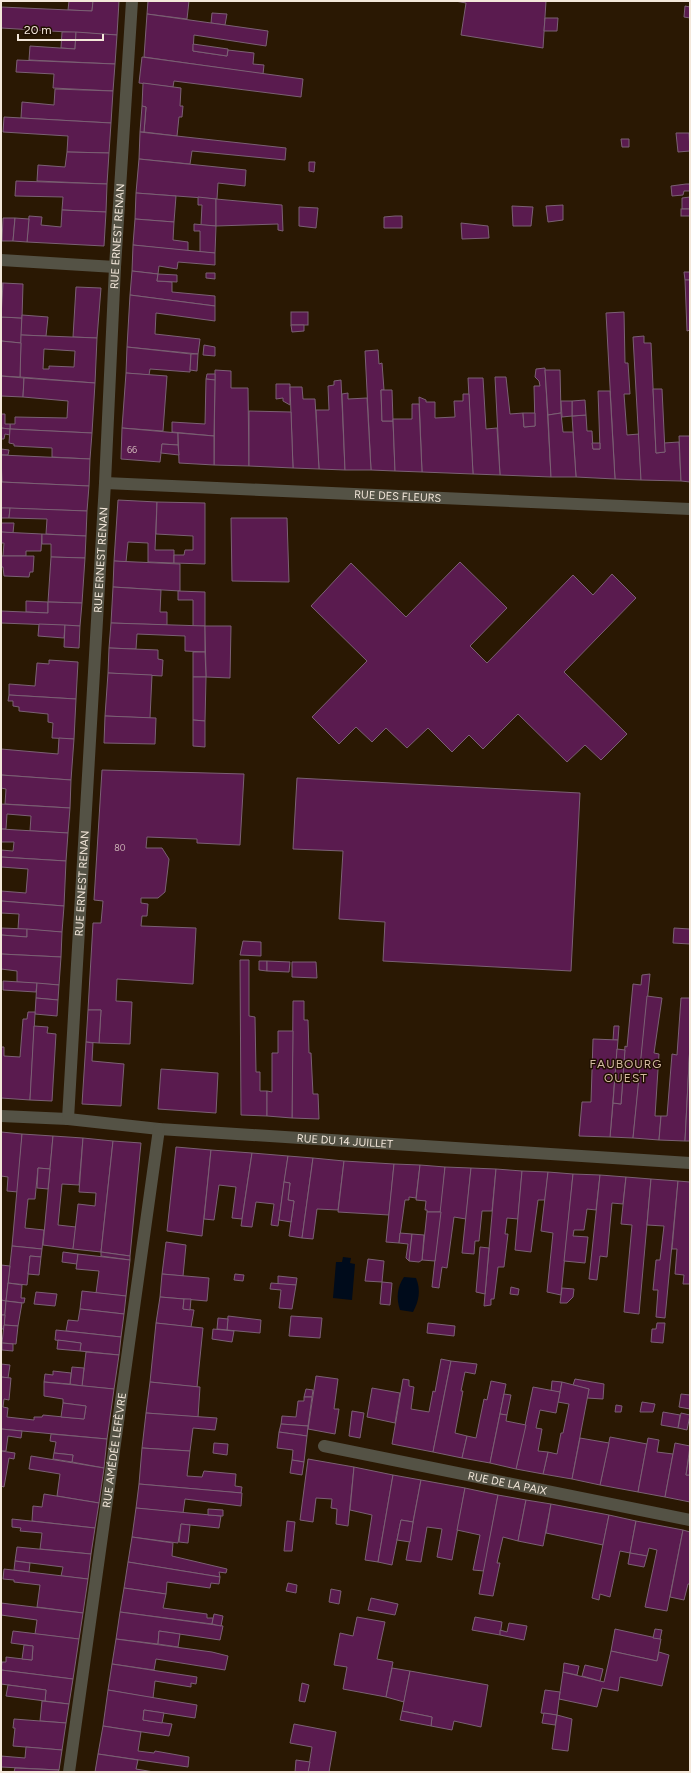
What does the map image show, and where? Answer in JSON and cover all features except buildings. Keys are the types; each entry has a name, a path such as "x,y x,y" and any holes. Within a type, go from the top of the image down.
{"street":[{"name":"RUE ERNEST RENAN","path":"68,1119 105,483 115,267 132,1"},
{"path":"1,260 115,267"},
{"name":"RUE DES FLEURS","path":"105,483 690,509"},
{"name":"RUE DU 14 JUILLET","path":"1,1116 68,1119 159,1129 690,1163"},
{"name":"RUE AMÉDÉE LEFÈVRE","path":"69,1772 159,1129"},
{"name":"RUE DE LA PAIX","path":"324,1446 690,1520"}],"water":[{"path":"343,1257 351,1258 350,1263 355,1264 352,1300 333,1298 336,1262 342,1262"},
{"path":"404,1277 416,1278 418,1282 419,1295 413,1312 400,1310 398,1297 399,1289"}],"district":[{"name":"FAUBOURG OUEST","path":"626,1071"}]}
